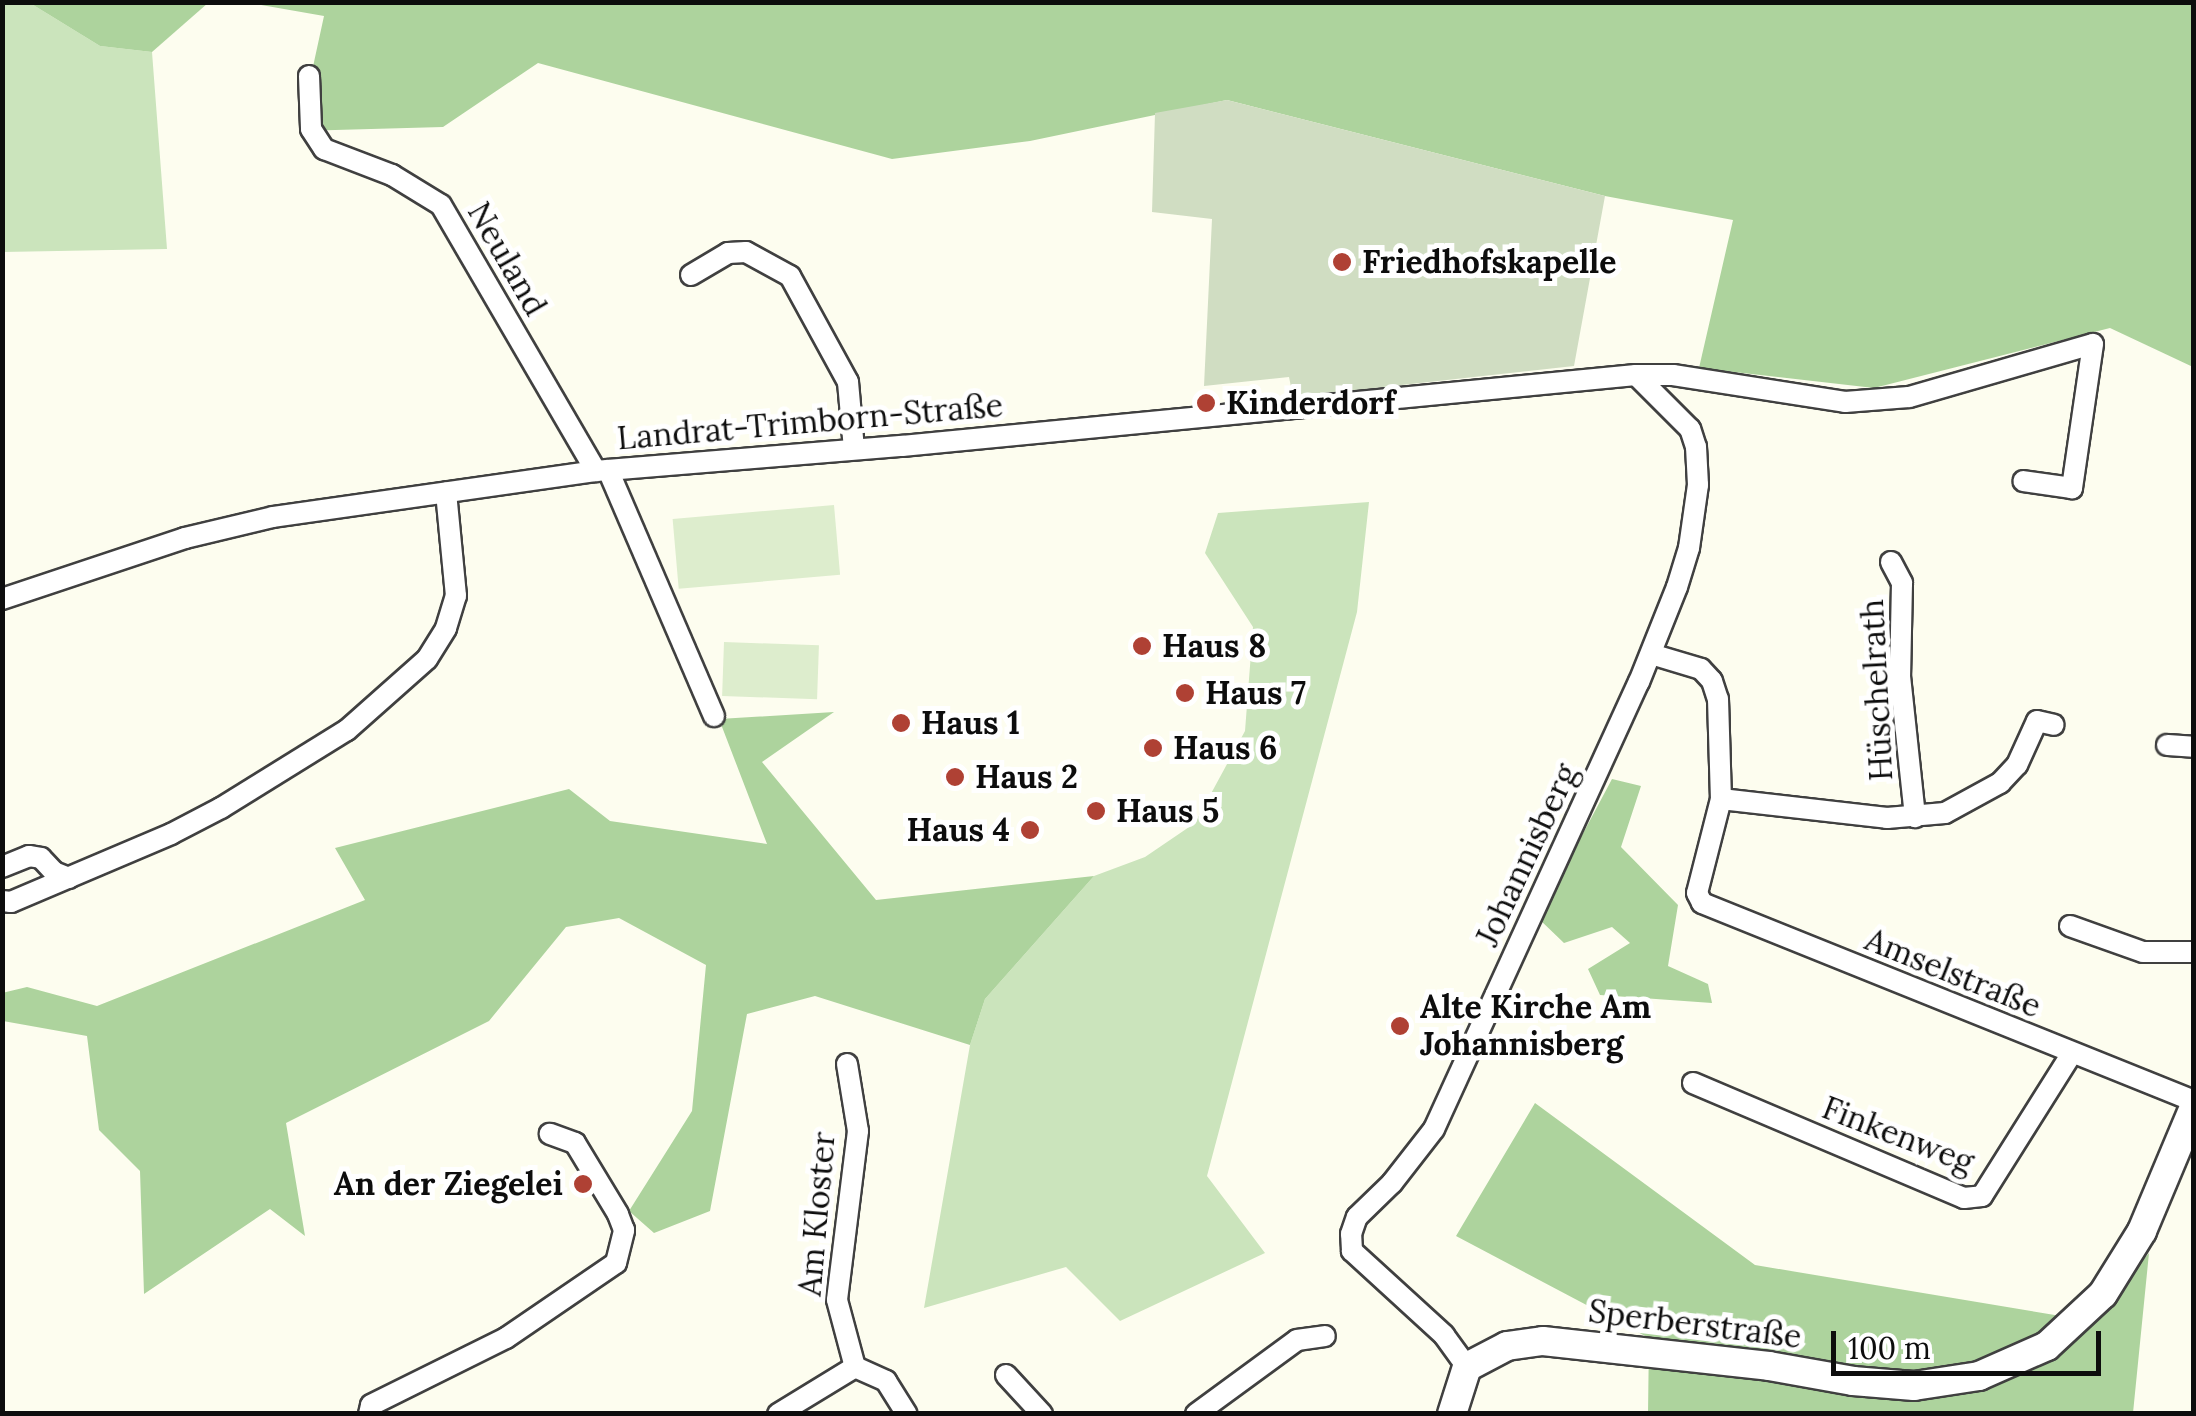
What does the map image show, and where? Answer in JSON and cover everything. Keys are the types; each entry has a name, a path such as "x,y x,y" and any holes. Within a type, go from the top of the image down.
{"street":[{"name":"Neuland","path":"309,76 311,128 324,149 392,175 441,205 602,470 714,716"},
{"path":"691,275 728,253 746,252 790,276 848,382 854,449"},
{"name":"Landrat-Trimborn-Straße","path":"2,599 185,538 273,517 602,470 1636,374 1673,375 1844,402 1909,397 2093,344 2072,488 2023,481"},
{"name":"Johannisberg","path":"1468,1367 1444,1335 1352,1251 1350,1234 1357,1217 1392,1183 1434,1129 1651,654 1689,548 1698,486 1696,447 1690,429 1636,374"},
{"path":"2,901 11,902 69,878 222,808 346,730 427,659 446,628 456,596 446,492"},
{"name":"Hüschelrath","path":"1891,562 1902,583 1900,676 1915,817"},
{"path":"1651,654 1701,669 1712,681 1720,739 1721,799"},
{"name":"Hüschelrath","path":"1721,799 1887,818 1945,814 1974,802 2017,765 2037,721 2054,726"},
{"path":"2167,746 2194,747"},
{"name":"Amselstraße","path":"1721,799 1697,893 1702,903 2194,1104"},
{"path":"2,867 29,856 41,858 54,872 69,878"},
{"path":"2070,926 2143,952 2194,952"},
{"name":"Finkenweg","path":"1694,1083 1964,1198 1982,1196 2072,1054"},
{"name":"Am Kloster","path":"847,1064 858,1132 836,1300 855,1367"},
{"name":"Sperberstraße","path":"1468,1367 1507,1346 1544,1341 1914,1386 1979,1376 2047,1346 2103,1294 2149,1217 2194,1104"},
{"path":"368,1414 371,1405 506,1338 616,1263 623,1248 618,1214 576,1144 550,1134"},
{"path":"1196,1414 1297,1340 1325,1336"},
{"path":"778,1414 855,1367 886,1382 907,1414"},
{"path":"1452,1414 1468,1367"},
{"path":"1006,1375 1042,1414"}],"green space":[{"path":"2,3 30,3 100,46 152,52 167,249 3,252"},
{"path":"30,3 208,3 152,52 100,46"},
{"path":"250,3 2193,3 2193,367 2110,328 1874,388 1699,368 1733,220 1605,196 1227,100 1030,141 892,159 538,63 443,127 299,131 324,16"},
{"path":"1227,100 1605,196 1574,366 1293,397 1289,377 1204,386 1212,219 1152,212 1155,113"},
{"path":"1369,502 1357,612 1207,1176 1265,1253 1120,1321 1066,1267 924,1308 970,1045 985,999 1094,876 1145,857 1195,823 1245,731 1253,627 1205,553 1218,513"},
{"path":"834,505 840,575 679,589 673,519"},
{"path":"724,642 819,645 817,699 722,696"},
{"path":"834,712 762,762 876,900 1094,876 985,999 970,1045 815,996 747,1014 710,1211 654,1233 629,1211 692,1111 706,965 619,918 566,927 489,1021 286,1123 305,1236 270,1209 144,1294 140,1171 99,1130 87,1036 3,1021 2,993 27,987 97,1006 365,900 335,848 569,789 610,821 767,844 719,719"},
{"path":"1612,779 1641,786 1621,847 1678,905 1668,966 1708,984 1712,1003 1600,995 1588,969 1630,943 1612,927 1564,943 1538,918"},
{"path":"1535,1103 1755,1265 2091,1321 2149,1253 2133,1413 1648,1413 1649,1338 1456,1236"}],"place":[{"name":"Friedhofskapelle","path":"1342,262"},
{"name":"Kinderdorf","path":"1206,403"},
{"name":"Haus 8","path":"1142,646"},
{"name":"Haus 7","path":"1185,693"},
{"name":"Haus 1","path":"901,723"},
{"name":"Haus 6","path":"1153,748"},
{"name":"Haus 2","path":"955,777"},
{"name":"Haus 5","path":"1096,811"},
{"name":"Haus 4","path":"1030,830"},
{"name":"Alte Kirche Am Johannisberg","path":"1400,1026"},
{"name":"An der Ziegelei","path":"583,1184"}]}
